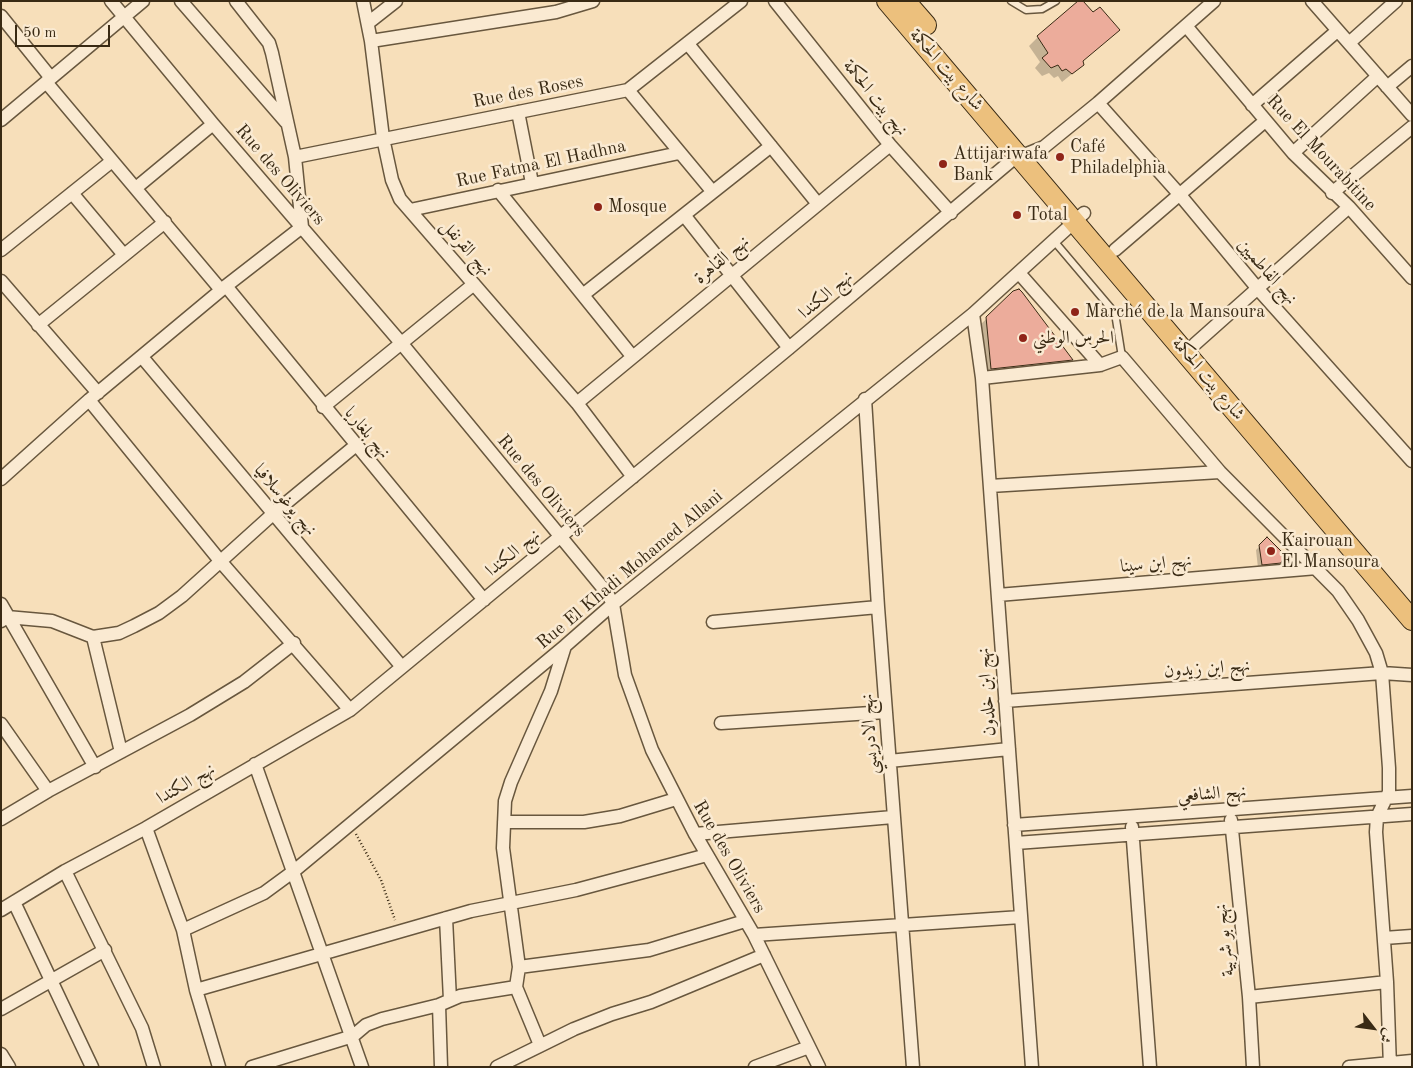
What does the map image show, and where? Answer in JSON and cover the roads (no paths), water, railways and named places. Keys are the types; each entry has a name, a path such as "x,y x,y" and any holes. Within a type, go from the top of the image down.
{"main road":[{"name":"شارع بيت الحكمة","path":"887,1 1028,155"},
{"name":"شارع بيت الحكمة","path":"905,1 1079,217 1411,611"},
{"name":"شارع بيت الحكمة","path":"1079,217 1116,250 1195,344 1411,611"}],"street":[{"name":"Rue des Oliviers","path":"111,1 213,124 402,344 599,582 613,604 625,675 652,750 695,834 754,935 819,1067"},
{"path":"1,120 143,1"},
{"path":"181,1 289,124"},
{"path":"1,479 93,396 224,288 302,227 295,157 289,124 269,44 236,1"},
{"name":"نهج القرنفل","path":"363,1 371,41 383,138 392,180 400,199 576,403 633,477"},
{"path":"368,23 396,1"},
{"path":"547,1 556,12"},
{"path":"371,41 556,12 593,1"},
{"name":"Rue des Roses","path":"295,157 628,90 741,1"},
{"name":"نهج بيت الحكمة","path":"775,1 890,145 952,213"},
{"name":"نهج الكندا","path":"1,910 65,871 146,828 350,710 790,348 952,213 1012,160 1028,155 1098,103 1187,27 1214,1"},
{"path":"1312,1 1336,31 1349,43 1412,115"},
{"path":"1349,43 1396,1"},
{"name":"نهج بلغاريا","path":"1,16 112,161 224,288 484,600"},
{"name":"Rue El Mourabitine","path":"1187,27 1265,122 1332,193 1349,207 1412,278"},
{"path":"1252,105 1336,31"},
{"path":"688,44 818,204"},
{"path":"1387,87 1412,66"},
{"path":"1293,153 1378,76"},
{"path":"628,90 712,191"},
{"name":"نهج الفاطميين","path":"1098,103 1180,195 1258,289 1412,461"},
{"path":"518,112 532,183"},
{"path":"1116,250 1265,122"},
{"path":"136,187 213,124"},
{"path":"1332,193 1412,127"},
{"name":"نهج القاهرة","path":"576,403 890,145"},
{"path":"584,294 770,146"},
{"name":"Rue Fatma El Hadhna","path":"410,210 680,153"},
{"path":"1,250 112,161"},
{"path":"498,190 584,294 632,356"},
{"path":"72,193 124,256"},
{"path":"1195,344 1349,207"},
{"path":"684,215 790,348"},
{"name":"Rue El Khadi Mohamed Allani","path":"183,930 264,893 294,871 566,646 613,604 973,314 1079,217"},
{"path":"38,325 165,222"},
{"path":"1019,273 1100,365"},
{"path":"1,281 38,325 221,562 294,643 350,710"},
{"path":"323,406 474,284"},
{"name":"نهج ابن خلدون","path":"973,314 982,378 1032,1067"},
{"path":"982,378 1100,365 1122,356 1220,472 1338,591 1358,620 1376,654 1382,673 1389,768 1387,798 1377,816 1390,1065"},
{"name":"نهج يوغوسلافيا","path":"142,357 402,667"},
{"name":"نهج الادريسي","path":"866,400 878,607 913,1067"},
{"path":"4,619 52,621 92,637 119,633 159,613 188,591 274,513 356,446"},
{"path":"990,486 1220,472"},
{"name":"نهج ابن سينا","path":"998,595 1317,568"},
{"path":"1,604 4,619 95,767"},
{"path":"713,622 878,607"},
{"path":"92,637 120,752"},
{"path":"1,819 48,791 190,715 244,682 294,643"},
{"path":"540,1045 516,987 519,967 508,902 503,848 505,801 511,782 551,690 566,646"},
{"name":"نهج ابن زيدون","path":"1005,701 1382,673 1412,675"},
{"path":"721,723 886,712"},
{"path":"3,731 48,791"},
{"path":"889,760 1009,749"},
{"path":"255,764 353,1036 362,1067"},
{"name":"نهج الشافعي","path":"1014,825 1132,818 1412,796"},
{"path":"504,822 584,822 620,816 676,798"},
{"name":"نهج بو شربية","path":"1230,810 1249,997 1253,1067"},
{"name":"نهج الشافعي","path":"1016,843 1412,814"},
{"path":"695,834 893,817"},
{"path":"1132,818 1150,1067"},
{"path":"146,828 183,930 196,990 219,1067"},
{"path":"196,990 399,930 508,902 576,890 708,855"},
{"path":"65,871 142,1028 154,1067"},
{"path":"14,902 53,980 92,1067"},
{"path":"754,935 903,923 1021,917"},
{"path":"441,1067 445,1002 446,918"},
{"path":"519,967 649,950 745,921"},
{"path":"1384,938 1412,936"},
{"path":"1,1009 105,950"},
{"path":"497,1067 527,1054 540,1045 612,1014 651,1002 764,955"},
{"path":"1249,997 1387,982"},
{"path":"252,1067 353,1036 366,1025 382,1019 445,1002 460,996 516,987"},
{"path":"755,1067 809,1047"},
{"path":"1,1054 9,1067"},
{"path":"1348,1067 1390,1065 1412,1061"}],"lane":[{"path":"1011,1 1026,10 1042,9 1056,1"},
{"path":"1054,241 1115,312 1122,356"}],"place":[{"name":"Café Philadelphia","path":"1060,157"},
{"name":"Attijariwafa Bank","path":"943,164"},
{"name":"Mosque","path":"598,207"},
{"name":"Total","path":"1017,215"},
{"name":"Marché de la Mansoura","path":"1075,312"},
{"name":"الحرس الوطني","path":"1023,338"},
{"name":"Kairouan El Mansoura","path":"1271,551"}]}
